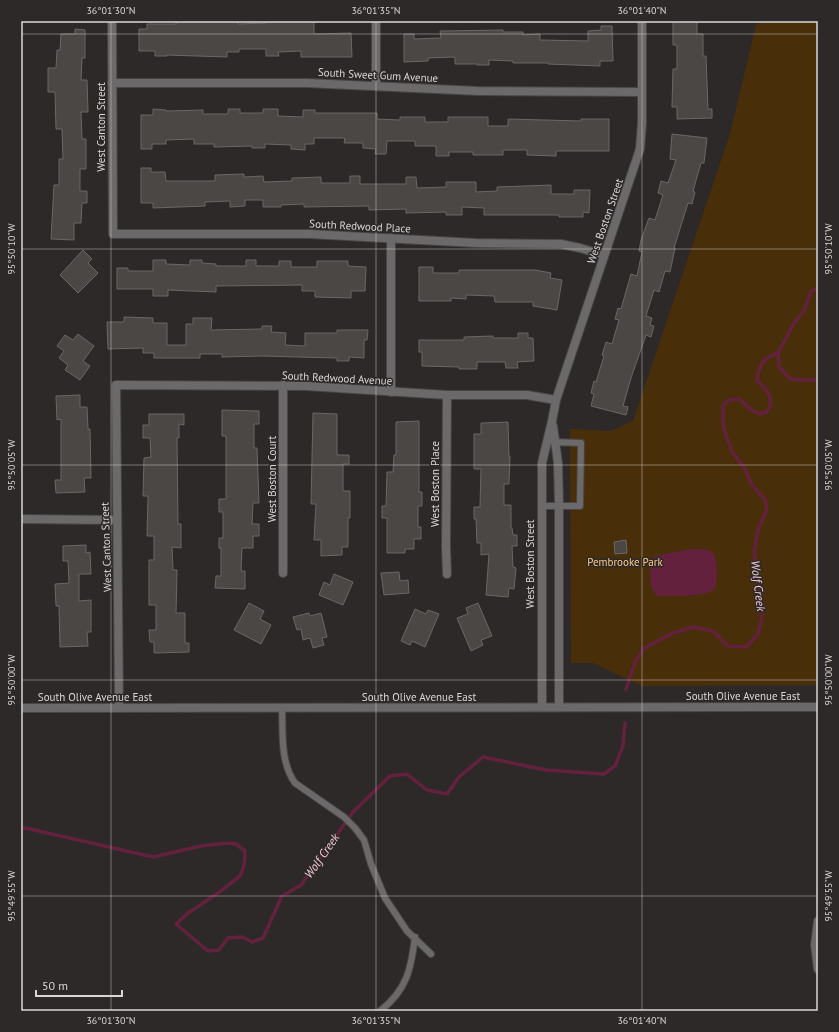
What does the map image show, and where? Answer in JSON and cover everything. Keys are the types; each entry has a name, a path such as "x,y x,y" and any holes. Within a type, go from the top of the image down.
{"street":[{"name":"West Canton Street","path":"112,21 113,234"},
{"path":"376,21 376,86"},
{"name":"West Boston Street","path":"559,708 558,464 551,442 552,421 556,400 636,165 640,149 642,122 642,21"},
{"name":"South Sweet Gum Avenue","path":"112,83 284,83 485,91 642,92"},
{"name":"South Redwood Place","path":"113,234 309,234 484,243 561,244 580,248 604,256"},
{"path":"391,238 391,392"},
{"name":"West Canton Street","path":"116,384 119,573 119,708"},
{"name":"South Redwood Avenue","path":"116,384 283,385 447,395 527,395 556,400"},
{"name":"West Boston Court","path":"283,385 283,573"},
{"name":"West Boston Place","path":"447,395 447,574"},
{"name":"West Boston Street","path":"542,708 542,463 551,442"},
{"path":"21,519 117,520"},
{"name":"South Olive Avenue East","path":"21,708 818,707"},
{"path":"818,921 815,945 818,969"}],"lane":[{"path":"541,506 580,506 581,443 551,442"},
{"path":"282,708 285,762 291,778 295,783 344,817 355,828 364,840 371,864 384,898 407,931 431,954"},
{"path":"380,1011 398,994 408,976 414,937"}],"green space":[{"name":"Pembrooke Park","path":"757,21 818,21 818,685 642,686 593,663 571,663 570,429 610,431 633,421 730,134"}],"shaded area":[{"path":"691,549 707,550 712,552 714,555 717,565 717,577 713,590 702,594 686,596 657,596 651,586 650,578 651,564 655,556"}],"building":[{"path":"176,21 238,21 238,24 266,23 266,21 314,21 314,34 351,33 352,57 301,57 301,51 278,52 279,56 266,56 266,49 239,49 239,52 227,52 227,57 155,56 155,51 139,51 139,29 147,29 147,24 176,24"},
{"path":"673,21 697,21 697,34 703,34 703,56 706,56 708,109 712,109 712,118 677,119 677,107 672,107 673,69 677,69 677,45 673,45"},
{"path":"601,26 612,26 613,61 600,61 600,66 548,63 513,63 513,61 489,60 489,65 455,64 455,57 428,58 428,61 404,62 404,34 414,34 414,39 441,38 440,31 503,30 503,32 523,32 523,35 540,34 540,40 588,41 588,31 601,30"},
{"path":"75,29 85,30 85,58 82,58 81,80 87,80 88,112 81,112 82,139 86,139 86,169 80,169 80,191 87,191 87,203 82,203 81,223 74,223 74,240 51,239 54,185 59,185 59,159 63,159 62,129 56,129 55,92 48,92 48,68 56,68 57,50 60,50 61,34 75,34"},
{"path":"153,109 166,111 203,110 203,114 228,114 228,109 240,109 240,113 263,113 263,109 278,109 278,116 303,117 303,110 315,110 315,113 377,113 377,119 400,120 400,117 425,117 425,122 448,122 448,117 488,117 488,126 508,126 508,119 581,121 581,119 609,119 609,151 556,151 556,156 527,155 527,150 503,150 503,155 473,155 473,152 449,152 449,156 436,156 436,146 415,146 415,141 387,141 386,154 375,154 376,149 363,148 363,143 344,143 345,138 314,138 314,144 305,144 305,150 291,149 291,145 265,144 265,148 252,148 252,146 214,147 214,144 194,144 194,139 166,140 166,144 152,144 152,149 141,149 141,115 153,115"},
{"path":"672,134 707,138 704,163 701,163 693,191 695,192 692,204 688,203 674,248 670,272 665,271 659,292 654,290 646,316 652,318 650,325 654,326 651,337 646,335 631,378 623,406 628,407 626,415 591,406 594,394 591,393 604,356 602,355 606,342 612,344 619,320 615,319 618,308 621,309 631,274 637,276 642,252 639,251 641,240 649,218 655,220 663,195 658,193 661,181 668,183 676,160 670,159"},
{"path":"141,168 151,168 151,172 165,172 166,181 215,181 215,175 244,174 244,177 263,176 264,182 292,181 292,178 321,177 321,183 350,183 350,176 360,176 360,184 406,184 406,177 416,177 417,188 446,187 446,182 476,182 476,192 497,191 497,187 551,185 551,194 574,194 574,190 590,190 589,213 583,212 583,217 559,217 559,215 484,215 484,208 462,207 462,215 446,215 446,212 406,213 406,209 369,210 369,206 304,207 304,204 281,205 281,207 263,207 263,200 245,200 245,206 230,207 230,201 205,202 205,206 153,208 153,203 141,203"},
{"path":"83,250 92,259 88,263 98,273 78,293 60,275"},
{"path":"153,260 166,260 166,264 190,265 190,260 202,260 202,263 216,264 216,266 246,266 246,260 256,260 256,266 279,266 279,261 291,261 291,267 317,267 317,261 348,261 348,266 366,267 365,291 351,291 351,298 315,297 315,291 302,291 302,285 216,286 216,292 168,290 168,296 153,296 153,289 117,289 117,268 128,268 128,271 153,271"},
{"path":"419,267 433,267 433,273 459,273 459,270 535,270 551,273 550,278 562,280 557,310 533,306 533,302 495,302 494,296 466,295 466,299 451,298 451,301 419,301"},
{"path":"124,317 153,318 153,323 167,323 167,345 186,345 186,324 193,324 193,318 212,318 211,330 262,329 262,326 272,326 271,332 286,333 285,345 305,346 305,333 337,333 337,330 368,330 367,340 364,340 364,358 349,357 349,361 337,361 337,358 261,356 222,357 222,354 200,354 200,358 154,358 154,353 143,353 143,348 108,349 107,322 124,322"},
{"path":"518,333 528,333 528,338 533,338 534,361 517,362 518,368 506,368 505,362 477,362 477,369 422,366 422,352 419,352 419,340 464,340 464,337 493,336 493,338 518,338"},
{"path":"78,334 94,346 83,361 90,366 80,380 65,370 68,365 59,358 64,351 57,346 65,335 73,340"},
{"path":"80,395 80,407 87,407 88,429 90,429 91,478 84,478 85,492 56,493 55,480 61,480 61,419 57,420 56,396"},
{"path":"222,410 259,411 259,424 254,424 254,448 257,448 259,503 253,503 252,524 259,524 259,536 253,536 253,548 242,548 241,571 245,571 245,589 215,588 216,576 221,576 221,548 219,548 219,538 223,538 223,512 219,512 219,499 226,499 226,436 222,436"},
{"path":"313,413 337,414 337,455 349,455 349,464 343,464 343,491 350,491 348,547 342,547 342,555 321,556 321,540 314,540 316,504 311,504"},
{"path":"149,414 184,414 184,425 179,424 179,438 177,438 178,524 181,524 181,548 172,547 173,570 177,570 176,613 185,613 185,643 189,643 189,652 154,653 154,642 150,642 149,630 156,630 156,605 149,605 149,560 154,560 154,536 147,536 148,496 143,496 144,458 151,457 150,438 143,438 143,425 149,425"},
{"path":"419,421 419,492 422,492 422,506 418,506 418,527 421,527 421,539 414,539 414,549 405,549 405,553 387,553 387,518 382,518 382,506 386,506 387,472 393,472 394,455 396,455 396,422"},
{"path":"508,422 510,456 509,484 504,484 504,505 511,505 511,528 513,535 517,535 517,546 512,546 513,567 516,568 514,589 509,588 508,597 486,595 489,554 481,555 481,543 477,543 476,519 474,519 474,507 480,507 481,469 474,469 474,434 481,434 481,423"},
{"path":"626,540 627,553 615,554 614,542"},
{"path":"86,545 86,553 90,552 91,574 79,574 79,601 91,600 91,632 87,632 88,646 60,647 59,606 56,606 55,584 69,583 68,561 63,561 63,546"},
{"path":"399,572 400,581 408,580 409,593 384,595 381,573"},
{"path":"334,574 353,582 343,605 319,595 324,582 330,585"},
{"path":"249,603 264,611 260,619 271,625 261,644 234,630"},
{"path":"478,603 492,636 481,640 483,645 471,651 457,618 468,614 466,608"},
{"path":"415,609 426,614 428,610 439,614 425,647 412,641 410,645 401,641"},
{"path":"309,613 310,616 321,613 327,637 322,638 324,645 313,648 310,638 303,640 301,629 297,630 293,617"}],"waterway":[{"path":"818,288 811,291 804,311 794,323 778,353 779,367 790,379 818,380"},
{"name":"Wolf Creek","path":"626,689 635,662 644,648 673,633 693,627 713,631 728,646 746,647 758,634 763,612 754,553 758,529 767,510 765,499 752,485 745,469 732,451 723,423 723,406 729,400 740,399 751,410 760,414 767,412 771,403 768,392 757,380 759,369 768,357 778,353"},
{"name":"Wolf Creek","path":"21,827 153,857 201,846 227,843 236,844 245,851 244,866 240,876 188,913 176,924 208,951 219,950 228,938 242,937 252,942 263,938 282,896 301,885 353,812 390,776 407,774 427,790 447,794 459,777 483,757 546,770 604,774 615,766 623,746 625,723"}]}
